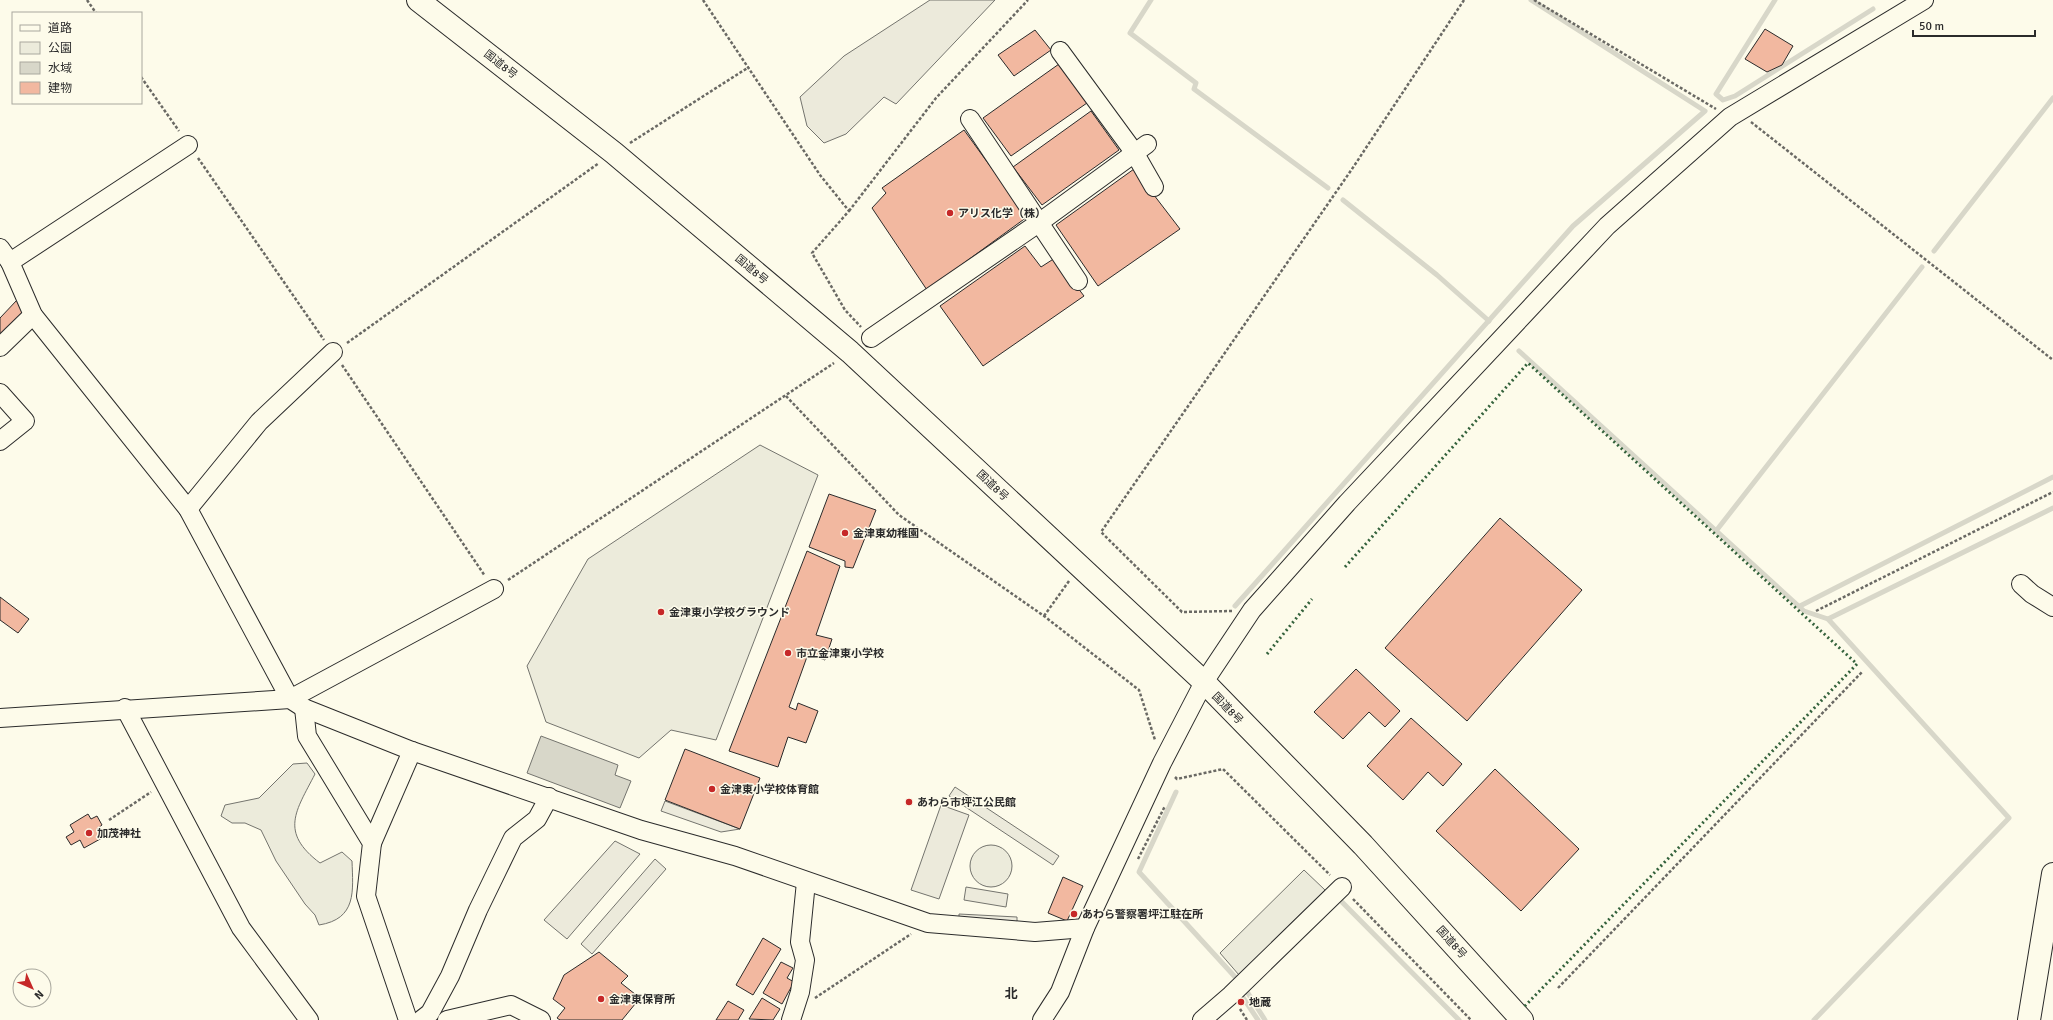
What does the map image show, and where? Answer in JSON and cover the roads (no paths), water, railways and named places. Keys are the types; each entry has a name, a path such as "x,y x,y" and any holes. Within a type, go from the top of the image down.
{"main road":[{"name":"国道8号","path":"418,0 614,153 850,352 1204,682 1363,845 1522,1020"},
{"path":"2029,1020 2053,874"}],"street":[{"path":"1042,1020 1060,992 1085,928 1162,763 1204,682 1252,610 1347,503 1607,226 1735,115 1924,0"},
{"path":"1060,51 1140,148 1154,187"},
{"path":"970,119 1078,281"},
{"path":"188,145 3,252 34,315 188,509 297,704 307,736 372,843"},
{"path":"871,338 1040,222 1140,148"},
{"path":"0,346 34,315"},
{"path":"188,509 259,422 333,352"},
{"path":"0,393 25,421 0,441"},
{"path":"2021,584 2032,594 2053,607"},
{"path":"297,704 494,589"},
{"path":"0,718 125,708 297,704 412,750 641,830 735,856 806,882 928,923 1035,932 1085,928"},
{"path":"125,708 241,928 309,1020"},
{"path":"408,1020 366,896 372,843 412,750"},
{"path":"421,1020 430,1013 450,976 478,910 513,838 537,819 549,797"},
{"path":"792,1016 800,992 805,960 800,942 806,882"},
{"path":"1202,1020 1231,995 1342,887"},
{"path":"447,1020 511,1005 541,1020"}],"water":[{"path":"541,736 618,765 615,775 631,781 620,808 527,773"}],"waterway":[{"path":"1151,0 1130,33 1196,83 1194,89 1328,188"},
{"path":"1235,606 1573,226 1705,111 1531,0"},
{"path":"1775,0 1716,94 1723,100 1735,96 1873,9"},
{"path":"1934,251 2053,98"},
{"path":"1343,200 1437,275 1489,321"},
{"path":"1716,531 1922,267"},
{"path":"1519,351 1804,611 1828,619"},
{"path":"1800,606 2053,477"},
{"path":"1814,1020 2009,818 1828,619 2053,508"},
{"path":"1176,792 1139,872 1236,978"},
{"path":"1340,900 1459,1020"},
{"path":"1246,990 1265,1020"},
{"path":"1242,996 1258,1020"}],"place":[{"name":"アリス化学（株）","path":"950,213"},
{"name":"金津東幼稚園","path":"845,533"},
{"name":"金津東小学校グラウンド","path":"661,612"},
{"name":"市立金津東小学校","path":"788,653"},
{"name":"金津東小学校体育館","path":"712,789"},
{"name":"あわら市坪江公民館","path":"909,802"},
{"name":"加茂神社","path":"89,833"},
{"name":"あわら警察署坪江駐在所","path":"1074,914"},
{"name":"金津東保育所","path":"601,999"},
{"name":"地蔵","path":"1241,1002"}],"district":[{"name":"北","path":"1011,993"}]}
